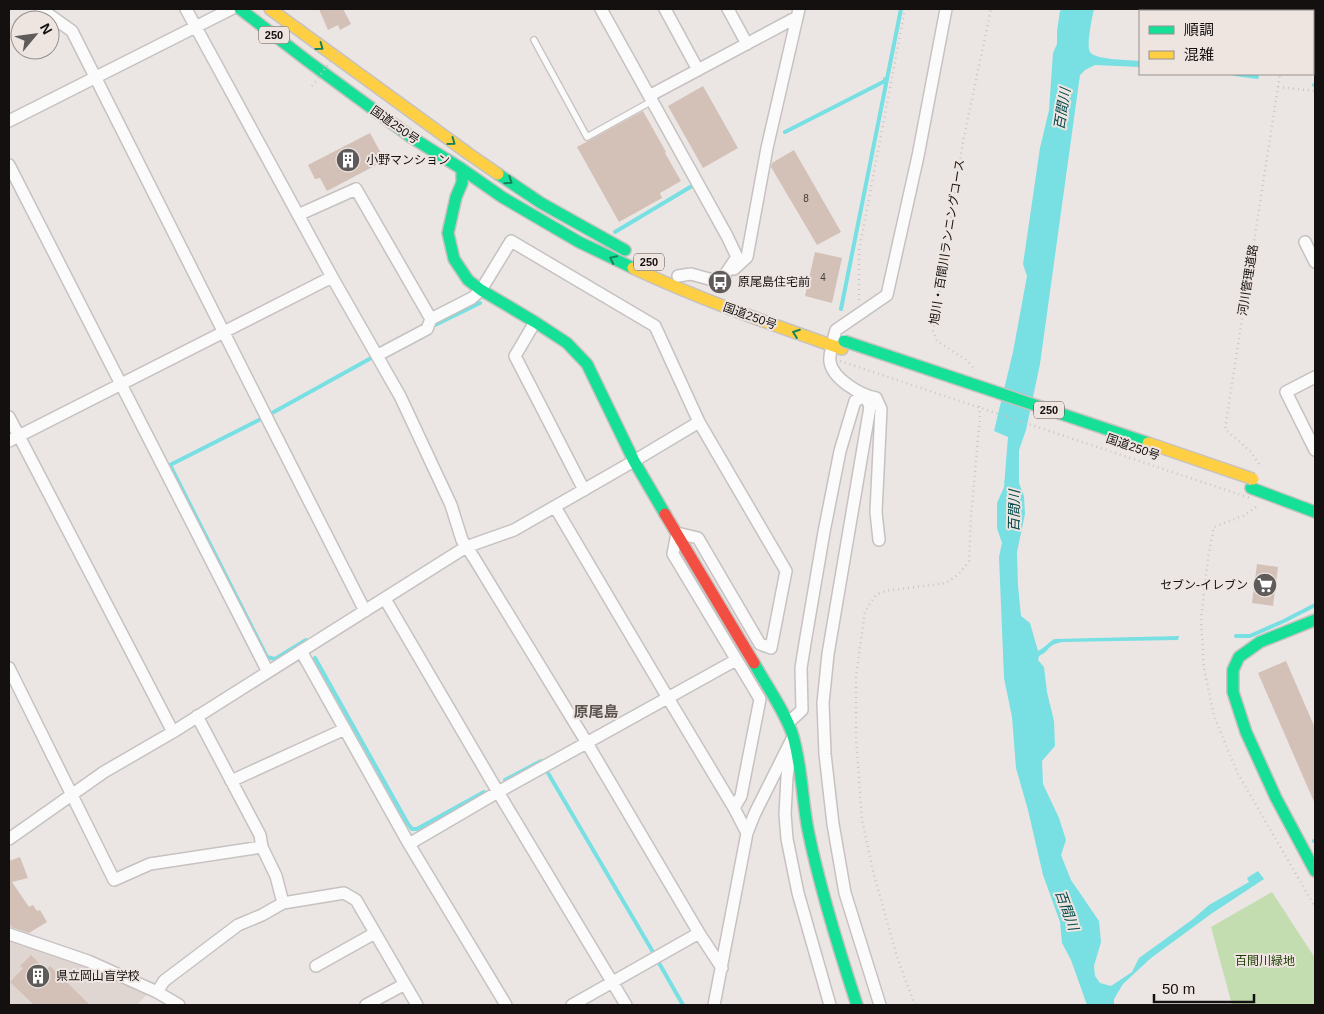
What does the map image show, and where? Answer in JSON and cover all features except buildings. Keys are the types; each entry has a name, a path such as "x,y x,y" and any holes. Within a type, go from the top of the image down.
{"main road":[{"name":"国道250号","path":"240,9 411,137 510,202 579,242 636,270 673,287 730,309 838,343 1252,488 1315,512"},
{"name":"国道250号","path":"270,9 280,13 469,154 542,203 636,256"},
{"path":"280,13 289,38 309,62"},
{"path":"462,169 462,183 456,197 448,233 454,260 468,280 567,343 587,364 634,462 746,648 788,723 800,771 808,828 820,882 837,945 857,1005"},
{"name":"国道250号","path":"673,274 838,343"},
{"name":"国道250号","path":"1252,488 1315,501"},
{"path":"1315,620 1260,642 1239,657 1233,670 1233,692 1246,732 1276,798 1315,871"}],"street":[{"path":"41,9 72,30 365,611"},
{"path":"186,9 332,277 400,396 451,505 462,540 722,968"},
{"path":"9,121 231,9"},
{"path":"601,9 737,258 720,282"},
{"path":"665,9 698,70"},
{"path":"728,9 746,44"},
{"path":"879,540 876,512 881,409 876,398 866,396 849,386 836,374 830,363 838,343 836,330 887,295 918,156 946,9"},
{"path":"651,99 798,13"},
{"path":"720,282 746,257 767,148 798,13"},
{"path":"9,165 268,672"},
{"path":"298,215 356,189 431,319"},
{"path":"378,355 427,329 431,319 472,298 481,290 510,241 654,326 699,422 786,571 771,648 760,644 698,538 677,533 673,554 760,699 741,796 734,808"},
{"path":"1305,242 1315,262"},
{"path":"673,274 691,274 720,282"},
{"path":"14,438 332,277"},
{"path":"535,322 515,356 584,490"},
{"path":"1315,377 1286,392 1315,450"},
{"path":"788,723 802,710 801,668 803,651 840,451 855,400 866,396"},
{"path":"866,396 870,407 828,654 823,703 825,754 833,824 845,893 880,1005"},
{"path":"9,417 14,438 173,732"},
{"path":"9,838 104,772 173,732 466,547 514,530 634,462 699,422"},
{"path":"555,507 747,833"},
{"path":"385,599 626,1005"},
{"path":"301,651 409,844 506,1005"},
{"path":"409,844 498,792 736,660"},
{"path":"9,668 114,880 150,864 262,847"},
{"path":"197,716 260,835 262,847 276,876 283,903"},
{"path":"231,781 345,729"},
{"path":"714,1005 747,833 793,737"},
{"path":"793,737 785,814 787,839 798,893 830,1005"},
{"path":"157,992 164,981 238,924 262,915 283,903 344,892 356,900 417,1005"},
{"path":"316,966 375,933"},
{"path":"572,1005 699,933"},
{"path":"9,934 88,961 157,992 179,1005"},
{"path":"366,1005 405,984"}],"lane":[{"path":"534,40 587,137 651,99"}],"path":[{"path":"858,314 859,251 906,9"},
{"name":"旭川・百間川ランニングコース","path":"976,369 965,359 937,341 933,330 964,142 991,9"},
{"path":"312,86 339,50"},
{"name":"河川管理道路","path":"1260,466 1251,452 1225,429 1280,75"},
{"path":"1278,88 1315,91"},
{"path":"840,361 1252,488"},
{"path":"916,1005 897,957 874,876 862,820 856,737 856,676 864,611 876,595 885,591 946,583 959,574 969,561 980,416 978,397"}],"shaded area":[{"path":"9,940 101,971 150,991 137,1005 9,1005"}],"green space":[{"name":"百間川緑地","path":"1272,892 1315,958 1315,1005 1232,1005 1211,927"}],"water":[{"name":"百間川","path":"1063,9 1094,9 1089,38 1090,52 1099,57 1139,61 1139,67 1095,65 1080,75 1040,364 1026,430 1019,450 1019,483 1024,496 1025,514 1017,552 1021,616 1030,623 1038,651 1054,639 1179,636 1178,640 1057,643 1039,656 1038,660 1044,667 1047,692 1054,721 1055,746 1042,761 1043,784 1059,818 1066,840 1061,855 1071,880 1099,921 1101,942 1094,966 1095,976 1100,983 1111,986 1132,972 1139,958 1193,919 1209,905 1249,882 1247,878 1258,871 1264,879 1211,914 1151,958 1123,984 1114,999 1114,1005 1087,1005 1071,960 1062,943 1060,922 1043,875 1016,768 1012,717 1004,678 999,557 1002,543 997,528 997,503 1004,487 1008,437 994,431 1013,352 1027,276 1023,264 1040,148 1049,110 1053,53 1057,44 1060,11"}],"waterway":[{"path":"841,309 901,9"},
{"path":"1242,75 1257,77"},
{"path":"785,132 885,81 885,79"},
{"path":"615,232 692,186"},
{"path":"435,325 480,303"},
{"path":"272,413 373,357"},
{"path":"261,419 170,465 267,657 275,659 306,640 307,642"},
{"path":"1236,636 1250,636 1315,605"},
{"path":"315,658 412,829 417,829 484,792"},
{"path":"505,780 542,762"},
{"path":"548,773 653,952"},
{"path":"659,963 683,1005"}],"traffic: fast":[{"path":"240,9 411,137 502,197 579,242 633,268"},
{"path":"462,169 462,183 456,197 448,233 454,259 468,280 567,343 587,364 634,461 665,514"},
{"path":"498,174 541,203 625,250"},
{"path":"844,341 1148,443"},
{"path":"1251,488 1315,512"},
{"path":"1315,620 1260,642 1239,657 1233,670 1233,692 1246,732 1276,798 1315,871"},
{"path":"754,663 781,709 793,736 806,818 818,874 857,1005"}],"traffic: slow":[{"path":"270,9 498,174"},
{"path":"633,268 710,301 842,349"},
{"path":"1148,443 1253,479"}],"traffic: jam":[{"path":"665,514 754,663"}],"place":[{"name":"小野マンション","path":"348,160"},
{"name":"原尾島住宅前","path":"720,282"},
{"name":"セブン-イレブン","path":"1265,585"},
{"name":"県立岡山盲学校","path":"38,976"}],"district":[{"name":"原尾島","path":"596,712"}]}
